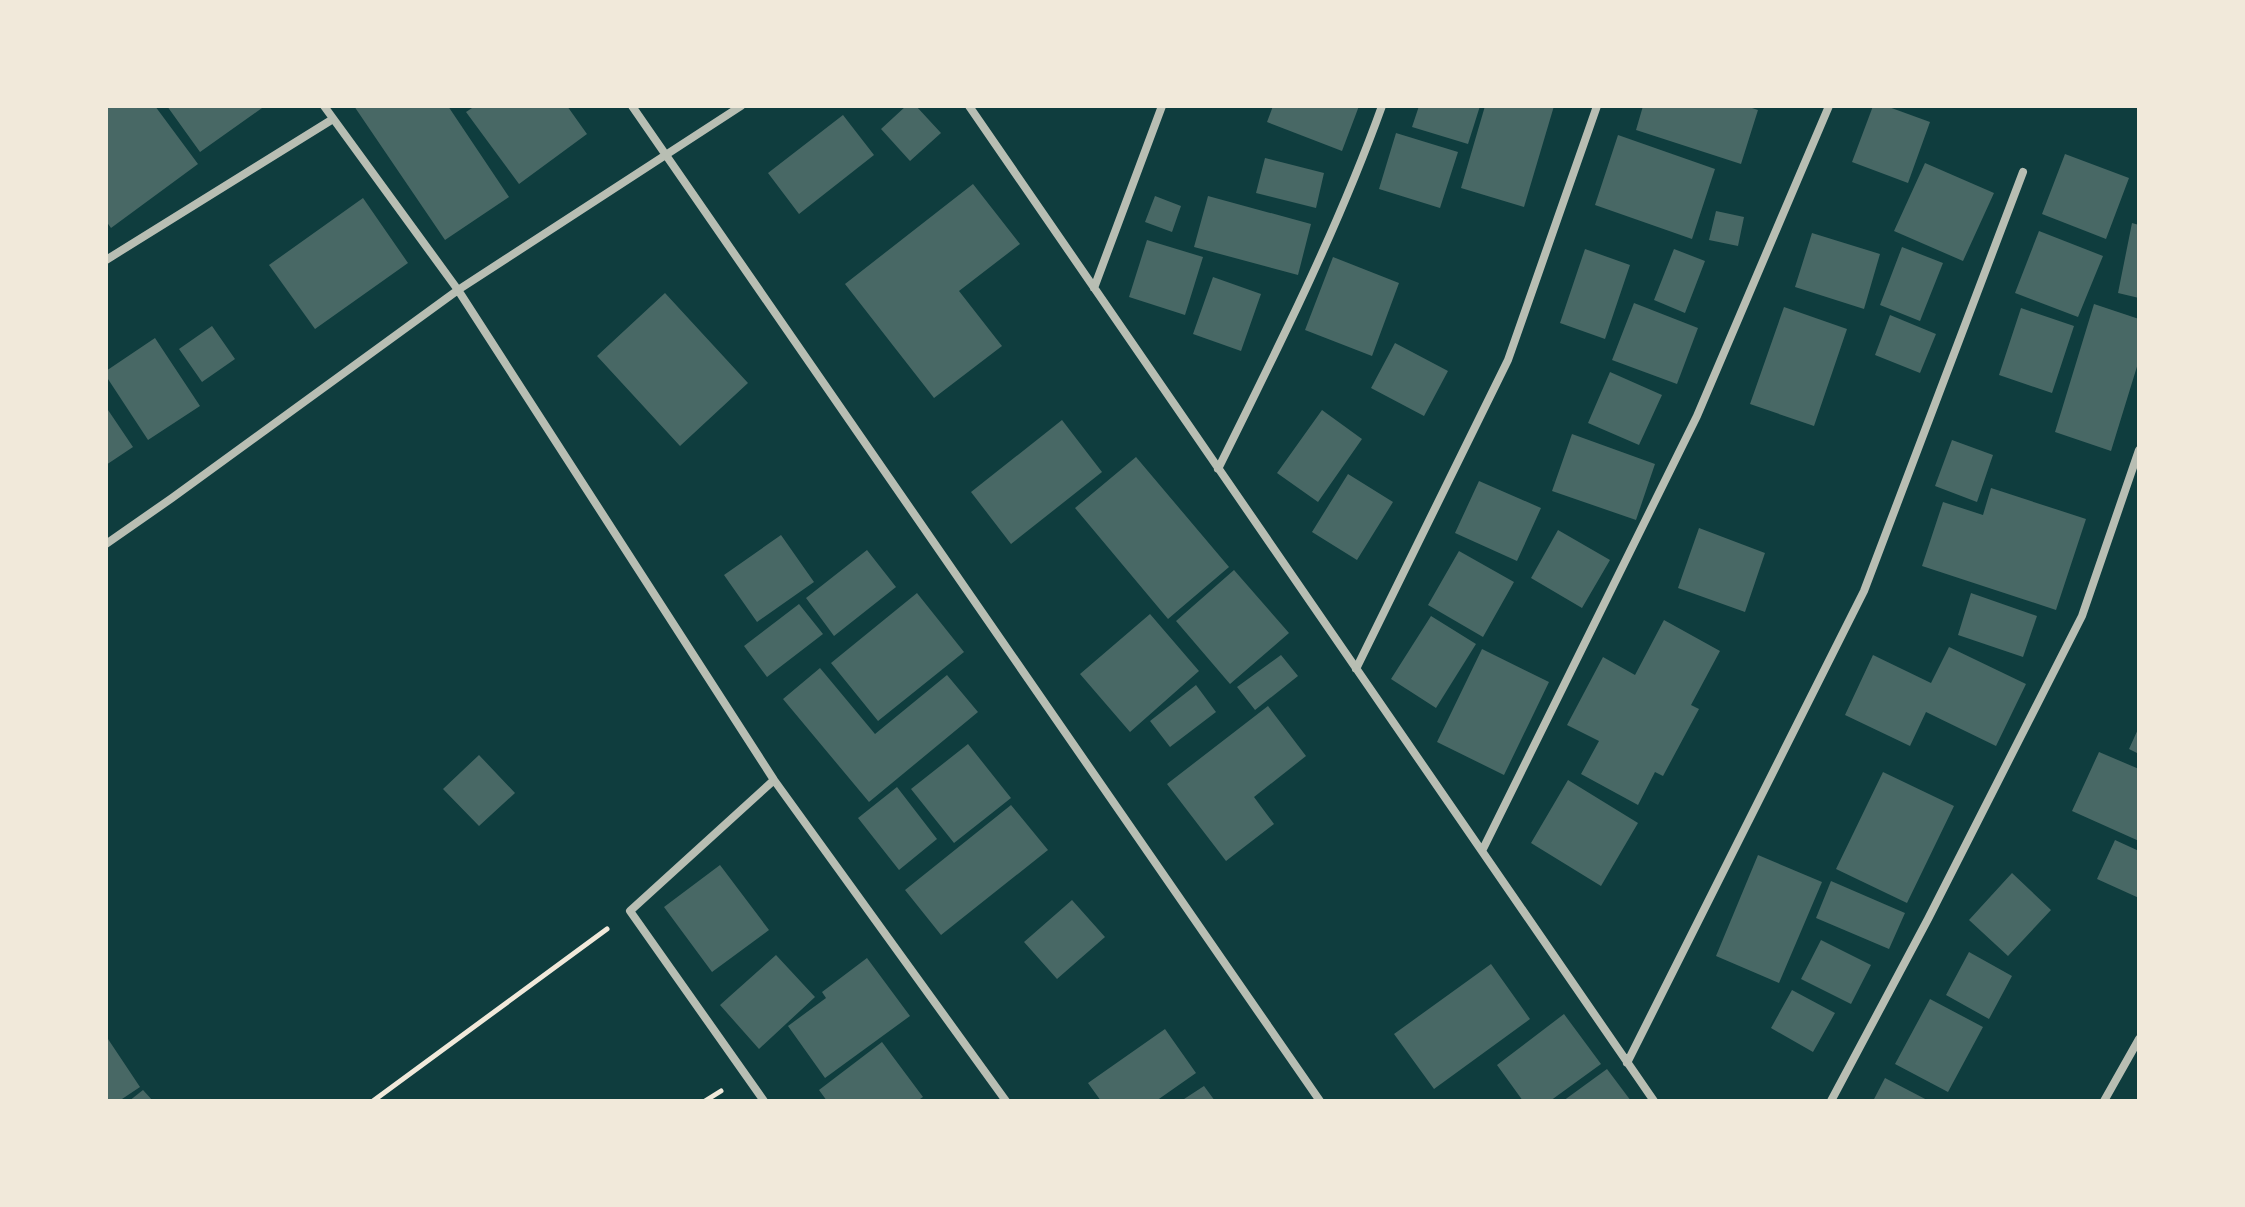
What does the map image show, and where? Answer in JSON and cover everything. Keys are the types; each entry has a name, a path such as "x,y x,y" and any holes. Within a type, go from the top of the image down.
{"street":[{"path":"324,106 458,290 774,780 1006,1101"},
{"path":"632,106 1320,1101"},
{"path":"106,544 458,290 741,106"},
{"path":"969,106 1654,1101"},
{"path":"1094,288 1162,106"},
{"path":"1218,469 1315,272 1382,106"},
{"path":"1356,669 1508,360 1597,106"},
{"path":"1482,851 1697,416 1829,106"},
{"path":"106,260 333,119"},
{"path":"1627,1063 1864,591 2023,172"},
{"path":"1831,1101 1928,919 2082,616 2139,450"},
{"path":"764,1101 630,911 774,780"},
{"path":"2104,1101 2139,1039"}],"path":[{"path":"373,1101 630,911"}],"building":[{"path":"106,106 155,106 198,164 111,228 106,221"},
{"path":"167,106 261,106 262,108 200,152"},
{"path":"354,106 448,106 509,197 445,240"},
{"path":"475,106 567,106 587,134 519,184 466,112"},
{"path":"906,106 916,106 941,133 910,161 881,129"},
{"path":"1273,106 1359,106 1342,151 1267,122"},
{"path":"1419,106 1480,106 1468,144 1412,127"},
{"path":"1485,106 1554,106 1524,207 1461,188"},
{"path":"1643,106 1746,106 1758,110 1741,164 1636,130"},
{"path":"1873,106 1886,106 1930,122 1908,183 1852,162"},
{"path":"843,115 874,155 799,214 768,173"},
{"path":"1396,133 1458,152 1440,208 1379,189"},
{"path":"1618,135 1715,169 1692,239 1595,205"},
{"path":"2065,154 2129,178 2106,239 2042,214"},
{"path":"1265,158 1324,173 1316,208 1256,193"},
{"path":"1925,163 1994,193 1963,261 1894,231"},
{"path":"973,184 1020,244 959,291 1002,346 934,398 845,284"},
{"path":"1155,196 1181,206 1172,232 1145,222"},
{"path":"1208,196 1311,224 1298,275 1194,247"},
{"path":"363,198 408,263 315,329 269,265"},
{"path":"1716,211 1744,217 1738,246 1709,240"},
{"path":"2132,223 2139,225 2139,298 2118,293"},
{"path":"2039,231 2103,256 2078,317 2015,293"},
{"path":"1812,233 1880,254 1864,309 1795,287"},
{"path":"1147,240 1203,257 1185,315 1129,297"},
{"path":"1902,247 1943,263 1920,321 1880,305"},
{"path":"1585,249 1630,265 1605,339 1560,323"},
{"path":"1674,249 1705,261 1685,313 1654,300"},
{"path":"1333,257 1399,283 1372,356 1305,330"},
{"path":"1213,277 1261,294 1241,351 1193,334"},
{"path":"665,293 748,383 680,446 597,356"},
{"path":"1634,303 1698,328 1677,384 1612,360"},
{"path":"2094,304 2139,319 2139,360 2111,451 2055,432"},
{"path":"1784,307 1847,329 1814,426 1750,404"},
{"path":"2021,308 2074,326 2052,393 1999,375"},
{"path":"1890,315 1936,334 1920,373 1875,355"},
{"path":"212,326 235,359 202,382 179,349"},
{"path":"155,338 200,406 148,440 106,376 106,371"},
{"path":"1395,343 1448,371 1424,416 1371,388"},
{"path":"1610,372 1662,395 1639,445 1588,423"},
{"path":"106,407 133,447 106,465"},
{"path":"1322,410 1362,439 1318,502 1277,473"},
{"path":"1062,420 1102,472 1011,544 971,492"},
{"path":"1572,434 1655,464 1636,520 1552,491"},
{"path":"1952,440 1993,455 1977,502 1935,486"},
{"path":"1136,457 1229,567 1168,619 1075,508"},
{"path":"1348,474 1393,502 1357,560 1312,532"},
{"path":"1479,481 1541,508 1517,561 1455,533"},
{"path":"1991,488 2086,519 2056,610 1922,566 1943,502 1983,515"},
{"path":"1699,528 1765,553 1745,612 1678,588"},
{"path":"1558,530 1610,560 1582,608 1531,578"},
{"path":"781,535 814,582 757,622 724,575"},
{"path":"867,550 896,587 834,636 806,598"},
{"path":"1459,551 1514,582 1483,637 1428,605"},
{"path":"1234,570 1289,633 1230,684 1176,621"},
{"path":"917,593 964,652 878,721 831,663"},
{"path":"1971,593 2037,616 2023,657 1958,635"},
{"path":"799,604 823,634 767,677 744,646"},
{"path":"1150,614 1199,671 1130,732 1080,674"},
{"path":"1431,616 1476,644 1436,708 1391,679"},
{"path":"1664,620 1720,651 1691,705 1699,709 1663,776 1655,772 1638,805 1581,774 1599,741 1567,725 1603,657 1635,675"},
{"path":"1949,647 2026,684 1996,746 1926,712 1910,746 1845,715 1873,655 1931,683"},
{"path":"1482,649 1549,682 1504,775 1437,742"},
{"path":"1281,655 1298,676 1255,710 1237,687"},
{"path":"820,668 875,734 947,675 978,712 869,802 783,699"},
{"path":"1196,685 1216,712 1170,747 1150,721"},
{"path":"1268,706 1306,756 1254,797 1274,824 1226,861 1167,784"},
{"path":"2139,727 2139,754 2129,749"},
{"path":"968,744 1011,798 954,843 911,789"},
{"path":"2099,752 2139,769 2139,841 2072,811"},
{"path":"479,755 515,793 479,826 443,789"},
{"path":"1883,772 1954,806 1907,903 1836,869"},
{"path":"1568,780 1638,823 1601,886 1531,843"},
{"path":"897,787 937,839 899,870 858,818"},
{"path":"1011,805 1048,850 941,935 905,890"},
{"path":"2115,840 2139,851 2139,898 2097,879"},
{"path":"1758,855 1822,882 1779,983 1716,956"},
{"path":"720,865 769,930 712,972 664,907"},
{"path":"2012,873 2051,910 2008,956 1969,920"},
{"path":"1831,881 1905,913 1889,949 1816,918"},
{"path":"1072,900 1105,937 1057,979 1024,942"},
{"path":"1821,940 1871,965 1851,1004 1801,979"},
{"path":"1969,952 2012,976 1989,1019 1946,995"},
{"path":"776,955 815,997 759,1049 720,1005"},
{"path":"867,958 910,1016 825,1078 788,1026 826,998 822,992"},
{"path":"1491,964 1530,1019 1434,1089 1394,1034"},
{"path":"1792,990 1835,1013 1813,1052 1771,1028"},
{"path":"1930,999 1983,1027 1948,1092 1895,1064"},
{"path":"1564,1014 1601,1064 1550,1101 1523,1101 1497,1065"},
{"path":"1165,1029 1196,1073 1156,1101 1101,1101 1088,1083"},
{"path":"106,1036 140,1087 119,1101 106,1101"},
{"path":"882,1042 923,1097 917,1101 827,1101 819,1090"},
{"path":"1607,1069 1631,1101 1563,1101"},
{"path":"1885,1078 1929,1101 1873,1101"},
{"path":"1204,1086 1215,1101 1181,1101"},
{"path":"143,1090 153,1101 129,1101"}]}
